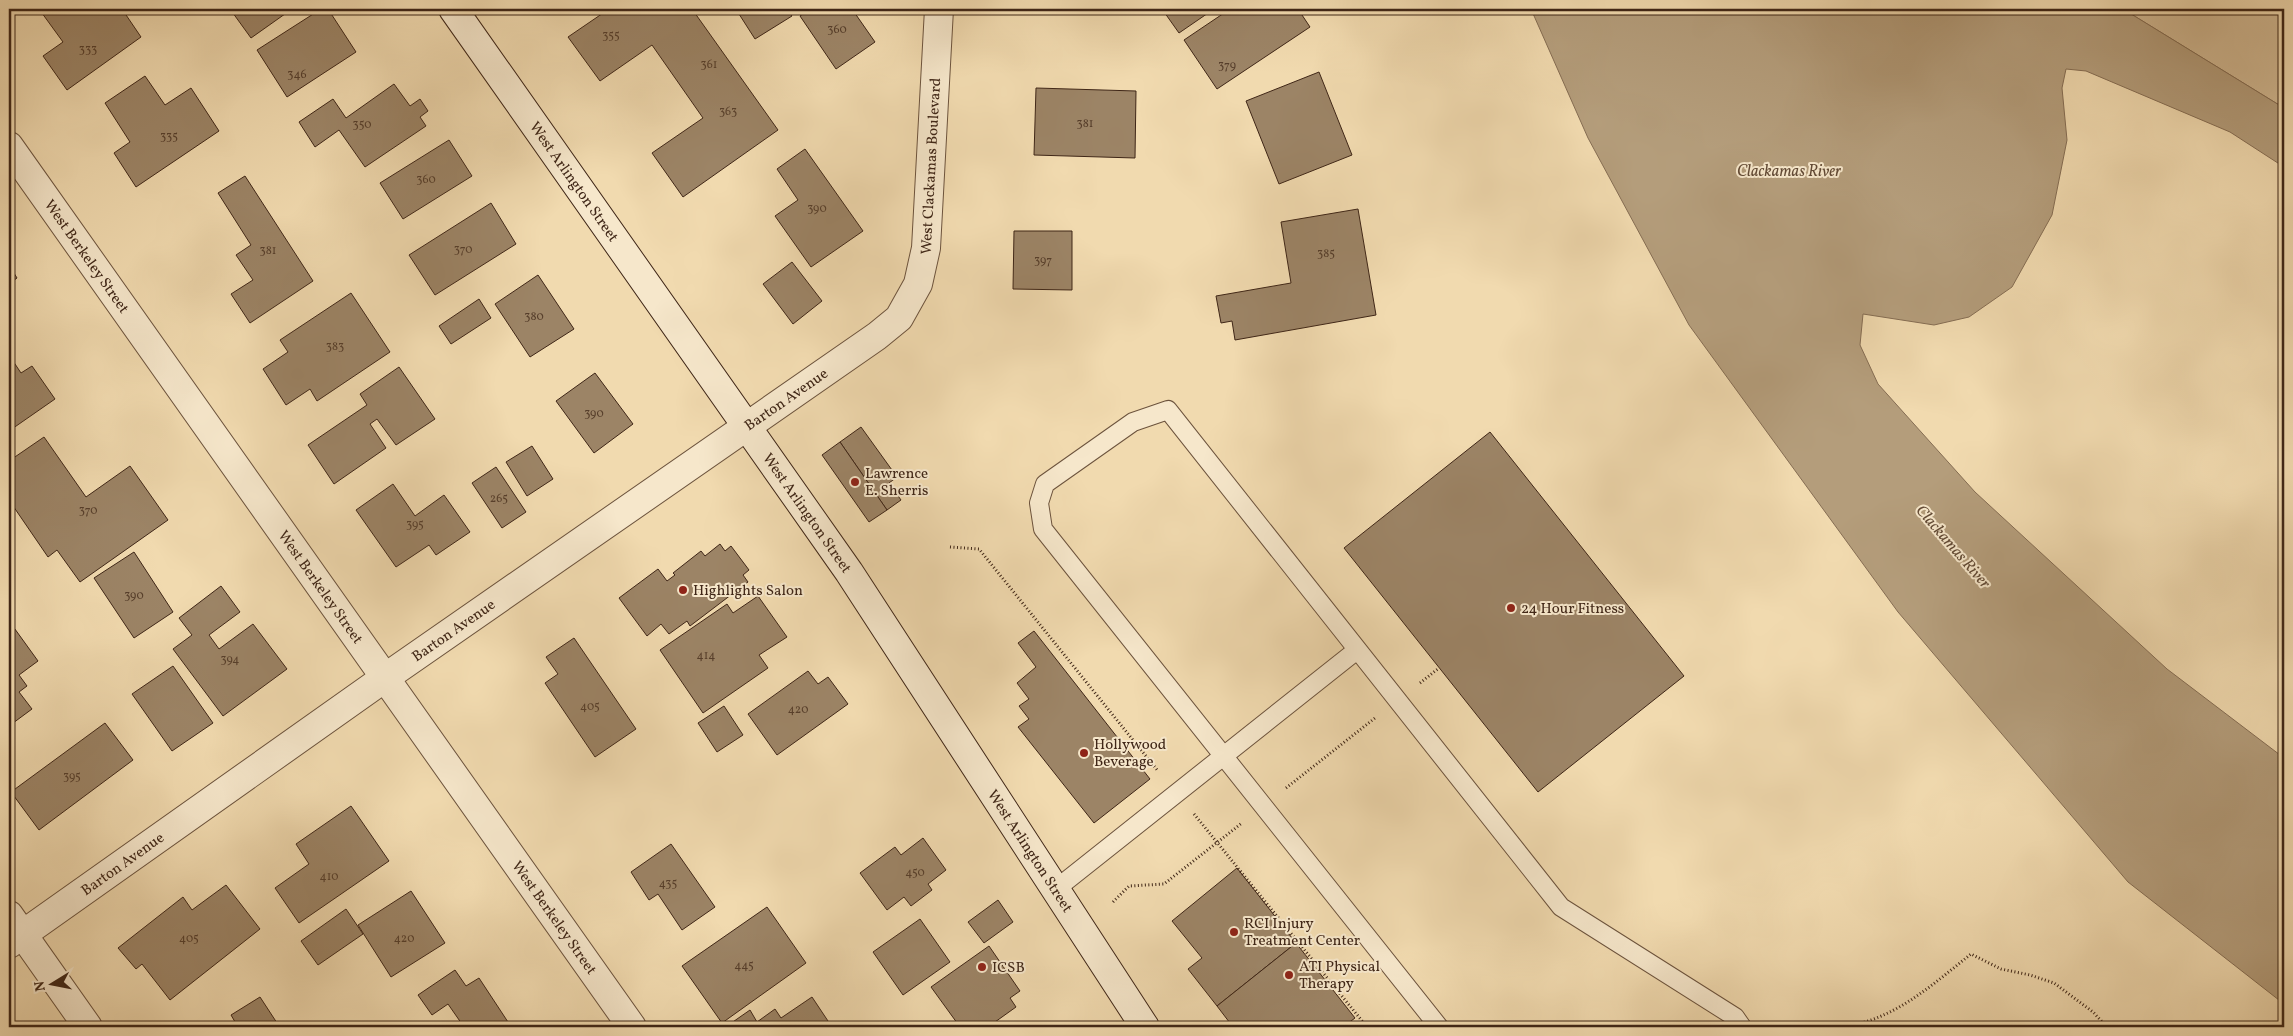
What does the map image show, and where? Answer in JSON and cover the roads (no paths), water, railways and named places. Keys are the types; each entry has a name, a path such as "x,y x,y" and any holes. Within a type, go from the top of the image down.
{"street":[{"name":"West Arlington Street","path":"453,9 849,572 1146,1027"},
{"name":"West Clackamas Boulevard","path":"899,318 918,284 926,248 939,9"},
{"name":"West Berkeley Street","path":"9,146 632,1027"},
{"name":"Barton Avenue","path":"13,931 386,677 747,427 877,336 899,318"},
{"path":"13,931 88,1027"}],"lane":[{"path":"1439,1027 1043,528 1039,503 1045,484 1133,422 1168,410 1561,907 1735,1017 1742,1027"},
{"path":"1056,889 1357,650"}],"water":[{"name":"Clackamas River","path":"1531,9 2123,9 2284,108 2284,167 2230,132 2086,71 2066,69 2062,88 2067,140 2052,215 2012,287 1969,317 1934,325 1863,314 1860,345 1878,384 1975,492 2167,669 2284,758 2284,1004 2128,882 1898,612 1689,325 1588,138"}],"place":[{"name":"Lawrence E. Sherris","path":"855,482"},
{"name":"Highlights Salon","path":"683,590"},
{"name":"24 Hour Fitness","path":"1511,608"},
{"name":"Hollywood Beverage","path":"1084,753"},
{"name":"RCI Injury Treatment Center","path":"1234,932"},
{"name":"ICSB","path":"982,967"},
{"name":"ATI Physical Therapy","path":"1289,975"}]}
